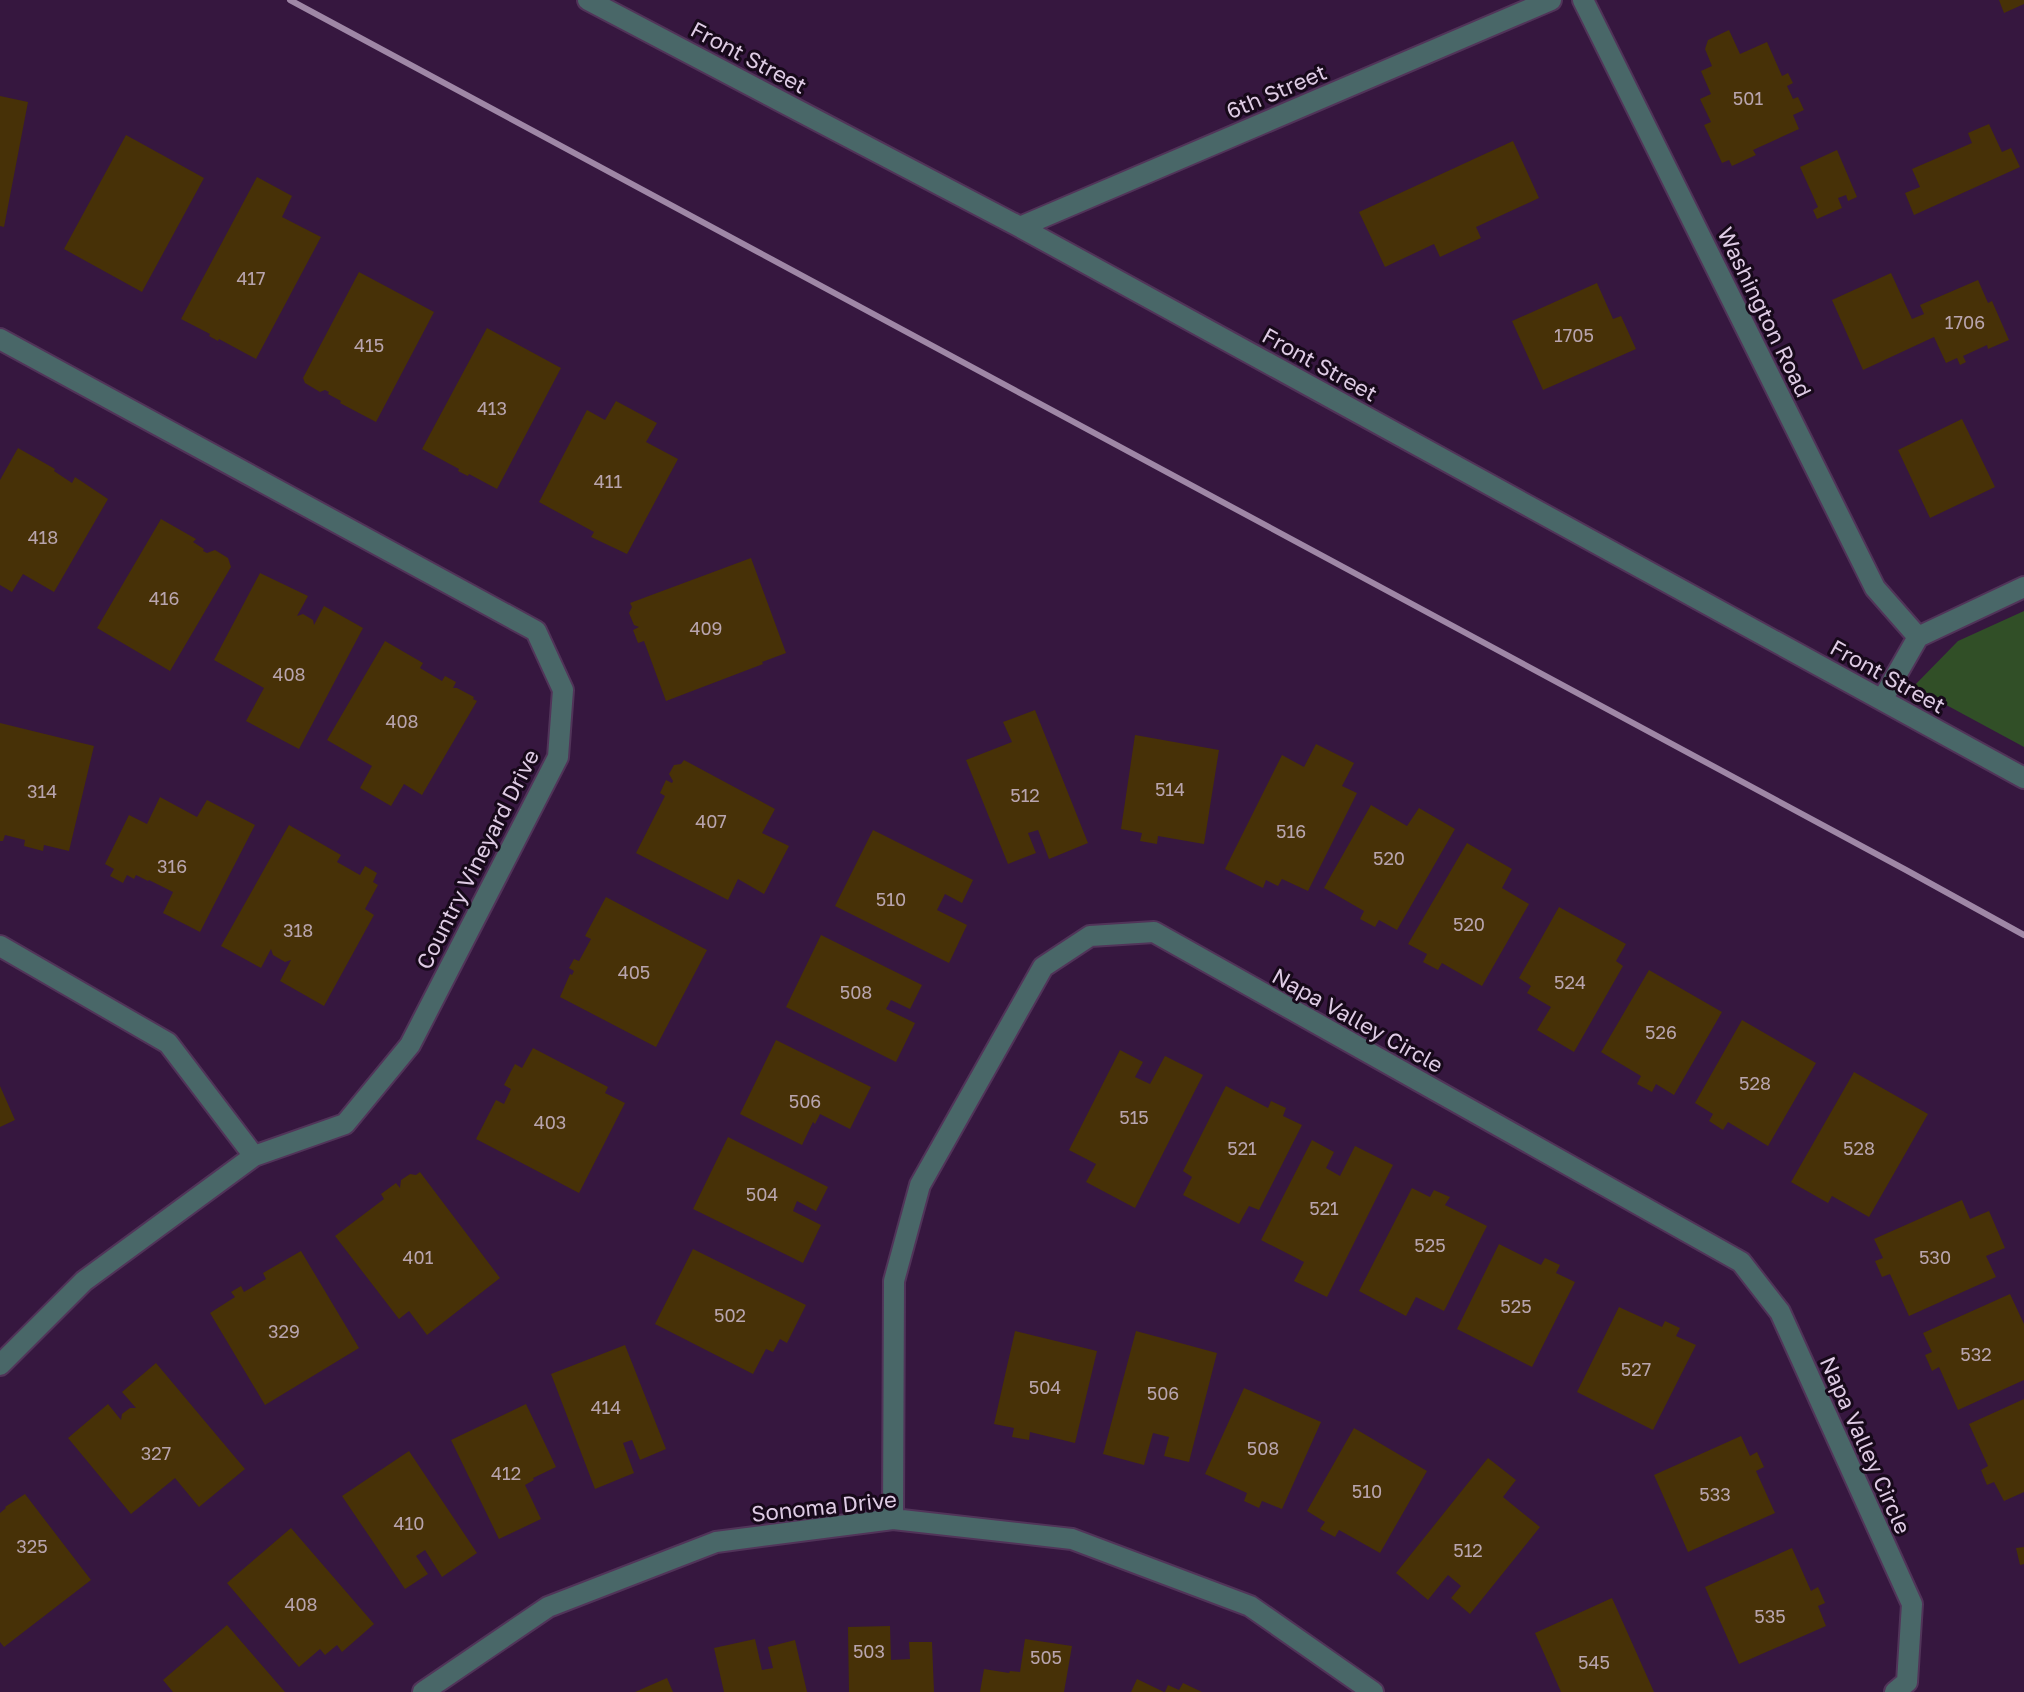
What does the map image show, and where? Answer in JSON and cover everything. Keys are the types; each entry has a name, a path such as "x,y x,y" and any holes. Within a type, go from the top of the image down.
{"street":[{"name":"Front Street","path":"588,0 1020,227 2024,778"},
{"name":"6th Street","path":"1020,227 1551,0"},
{"name":"Washington Road","path":"1583,0 1875,588 1918,637"},
{"name":"Country Vineyard Drive","path":"0,339 536,631 563,690 558,757 410,1045 345,1124 254,1156 84,1281 0,1365"},
{"path":"1882,700 1918,637 2024,587"},
{"name":"Napa Valley Circle","path":"893,1519 894,1281 920,1185 1043,967 1090,936 1154,932 1741,1262 1780,1312 1912,1604 1907,1682 1895,1692"},
{"path":"0,946 168,1043 254,1156"},
{"name":"Sonoma Drive","path":"423,1692 548,1607 716,1542 893,1519 1072,1539 1250,1606 1373,1692"}],"green space":[{"path":"2024,611 2024,747 1913,687 1958,641"}],"building":[{"path":"1999,0 2024,0 2024,4 2004,13"},
{"path":"1729,30 1740,54 1767,42 1782,76 1788,73 1793,83 1787,86 1793,99 1798,97 1804,110 1793,115 1799,129 1753,150 1756,155 1732,166 1729,160 1722,163 1704,125 1711,122 1700,99 1711,94 1701,71 1712,66 1705,49 1708,40"},
{"path":"0,96 28,102 4,227 0,226"},
{"path":"1989,124 2002,152 2011,148 2020,167 1914,215 1905,193 1920,187 1912,169 1972,143 1968,133"},
{"path":"126,135 204,178 142,292 64,249"},
{"path":"1513,141 1539,198 1476,227 1481,238 1440,257 1434,244 1385,267 1359,212"},
{"path":"1837,150 1857,197 1848,201 1846,195 1838,198 1842,208 1817,219 1813,210 1818,207 1800,167"},
{"path":"257,177 292,196 282,217 321,237 256,359 181,319"},
{"path":"359,272 434,312 376,422 340,403 329,392 320,392 305,383 303,378"},
{"path":"1891,273 1912,319 1924,314 1920,305 1978,280 1988,303 1992,301 2009,340 1988,349 1987,345 1963,356 1966,362 1960,365 1957,358 1946,363 1934,337 1863,370 1832,300"},
{"path":"1597,283 1613,319 1621,316 1636,349 1543,390 1512,321"},
{"path":"487,328 561,368 497,489 458,471 422,449"},
{"path":"616,401 657,423 646,442 678,459 627,554 591,537 594,532 539,502 587,410 605,420"},
{"path":"1962,419 1995,487 1930,518 1898,450"},
{"path":"18,448 55,469 72,483 75,477 108,499 54,592 23,574 12,592 0,585 0,480"},
{"path":"161,519 196,539 193,542 203,551 215,550 228,558 231,567 170,671 97,628"},
{"path":"751,558 786,653 666,701 644,641 638,643 633,630 639,627 634,625 629,613 630,603"},
{"path":"260,573 308,596 297,616 303,614 313,620 314,625 324,606 363,628 299,749 246,721 264,688 214,660"},
{"path":"385,641 423,663 420,668 442,681 445,676 456,682 453,688 477,701 422,795 404,784 391,806 360,788 372,766 327,740"},
{"path":"1035,710 1088,843 1049,859 1038,830 1028,833 1036,853 1008,864 966,760 1012,742 1003,722"},
{"path":"0,723 94,746 69,851 44,845 43,851 24,846 25,840 5,835 0,841"},
{"path":"1135,735 1219,750 1204,844 1158,836 1157,844 1140,841 1142,833 1121,829"},
{"path":"1316,744 1354,763 1342,786 1357,793 1308,891 1282,879 1278,886 1266,880 1263,888 1225,869 1282,755 1304,767"},
{"path":"684,760 775,809 762,833 789,846 764,894 738,879 728,900 636,853 665,796 660,793 666,780 673,781 669,774 674,765"},
{"path":"160,797 197,817 207,800 255,825 200,932 163,913 173,892 136,875 134,879 127,875 123,883 110,876 114,869 105,864 129,815 147,824"},
{"path":"1371,805 1407,826 1419,808 1455,829 1397,930 1379,920 1375,927 1360,919 1364,911 1324,888"},
{"path":"289,825 341,855 337,862 360,875 365,866 377,873 373,882 378,885 365,909 374,915 324,1006 280,981 291,960 285,962 273,955 271,949 261,968 221,946"},
{"path":"873,830 973,880 962,903 945,894 937,910 967,925 949,963 835,906"},
{"path":"1467,843 1512,869 1502,888 1529,904 1482,986 1442,963 1438,970 1423,962 1427,954 1408,944"},
{"path":"606,897 707,950 656,1047 560,997 574,971 569,968 574,959 579,961 591,939 585,936"},
{"path":"1559,907 1626,944 1616,961 1623,966 1574,1052 1537,1030 1551,1007 1527,993 1531,986 1519,978"},
{"path":"821,935 922,985 910,1009 891,1000 886,1009 915,1023 896,1062 786,1007"},
{"path":"1649,970 1722,1012 1674,1095 1656,1084 1652,1092 1637,1084 1641,1076 1601,1052"},
{"path":"1742,1020 1816,1063 1768,1146 1728,1122 1723,1130 1709,1121 1713,1114 1695,1103"},
{"path":"776,1040 871,1087 850,1129 820,1114 802,1145 740,1114"},
{"path":"533,1048 608,1087 605,1093 625,1103 579,1193 476,1139 496,1100 504,1104 511,1089 504,1085 515,1064 522,1068"},
{"path":"1120,1050 1143,1062 1135,1077 1150,1084 1165,1056 1203,1075 1135,1208 1086,1182 1096,1164 1069,1150"},
{"path":"1854,1072 1928,1114 1869,1217 1832,1196 1828,1203 1791,1182"},
{"path":"0,1086 15,1120 0,1127"},
{"path":"1226,1086 1268,1108 1271,1101 1286,1108 1283,1116 1302,1125 1259,1210 1249,1206 1239,1224 1183,1195 1192,1177 1183,1171"},
{"path":"728,1137 828,1187 816,1211 797,1201 793,1211 821,1225 803,1263 693,1209"},
{"path":"1312,1140 1334,1152 1326,1168 1340,1176 1355,1146 1393,1165 1327,1297 1294,1281 1304,1262 1261,1240"},
{"path":"420,1172 500,1278 427,1335 409,1311 399,1319 335,1236 384,1199 381,1194 396,1183 400,1188 401,1180"},
{"path":"1412,1188 1430,1197 1434,1190 1450,1197 1445,1205 1487,1226 1444,1311 1416,1297 1406,1316 1359,1291"},
{"path":"1962,1200 1970,1219 1989,1211 2005,1248 1986,1256 1996,1277 1909,1316 1890,1274 1882,1277 1875,1261 1883,1258 1874,1239"},
{"path":"1499,1244 1541,1265 1545,1258 1560,1265 1556,1273 1575,1282 1532,1367 1457,1329"},
{"path":"693,1249 806,1305 787,1343 780,1339 773,1352 766,1349 753,1374 655,1324"},
{"path":"301,1251 359,1348 265,1405 210,1313 235,1297 231,1292 241,1286 244,1292 266,1279 263,1273"},
{"path":"2010,1294 2024,1324 2024,1380 1958,1410 1939,1367 1932,1371 1925,1355 1932,1352 1923,1333"},
{"path":"1619,1307 1662,1327 1665,1321 1680,1328 1676,1336 1696,1345 1653,1430 1577,1392"},
{"path":"1015,1331 1097,1351 1075,1443 1030,1432 1029,1440 1012,1437 1014,1428 994,1424"},
{"path":"1136,1331 1217,1353 1189,1462 1164,1456 1169,1437 1153,1433 1144,1465 1103,1454"},
{"path":"625,1345 666,1449 640,1460 632,1440 623,1443 634,1473 595,1489 551,1374"},
{"path":"156,1363 245,1469 199,1507 175,1478 131,1514 68,1438 108,1404 121,1420 122,1414 136,1408 122,1392"},
{"path":"1244,1388 1321,1422 1282,1509 1262,1501 1259,1508 1244,1501 1247,1493 1205,1474"},
{"path":"2024,1399 2024,1492 2004,1501 1994,1482 1987,1485 1981,1470 1988,1466 1969,1424"},
{"path":"526,1404 556,1467 525,1485 541,1519 499,1539 451,1440"},
{"path":"1354,1428 1427,1471 1380,1553 1339,1530 1335,1537 1320,1529 1325,1522 1307,1511"},
{"path":"1741,1436 1750,1456 1757,1452 1764,1467 1756,1471 1775,1513 1688,1552 1654,1475"},
{"path":"409,1451 477,1553 442,1577 425,1550 416,1556 428,1574 405,1589 342,1496"},
{"path":"1488,1458 1516,1480 1503,1497 1540,1527 1470,1614 1451,1598 1461,1586 1448,1575 1428,1600 1396,1573"},
{"path":"25,1494 91,1580 4,1647 0,1642 0,1513"},
{"path":"291,1528 374,1624 342,1652 337,1645 325,1655 320,1649 299,1667 227,1583"},
{"path":"2024,1547 2024,1564 2020,1565 2016,1548"},
{"path":"1792,1548 1811,1591 1818,1587 1825,1603 1818,1606 1826,1626 1739,1664 1705,1587"},
{"path":"1612,1598 1654,1692 1561,1692 1535,1633"},
{"path":"227,1625 285,1692 173,1692 163,1680"},
{"path":"890,1626 891,1660 910,1659 909,1642 932,1642 934,1692 849,1692 848,1627"},
{"path":"755,1639 762,1670 773,1668 768,1647 795,1640 807,1692 724,1692 714,1648"},
{"path":"1025,1639 1072,1646 1064,1692 980,1692 984,1669 1020,1672"},
{"path":"667,1678 673,1692 635,1692"},
{"path":"1137,1679 1164,1692 1131,1692"},
{"path":"1183,1683 1202,1692 1165,1692 1168,1685 1179,1690"}],"railway":[{"path":"290,0 2024,935"}]}
